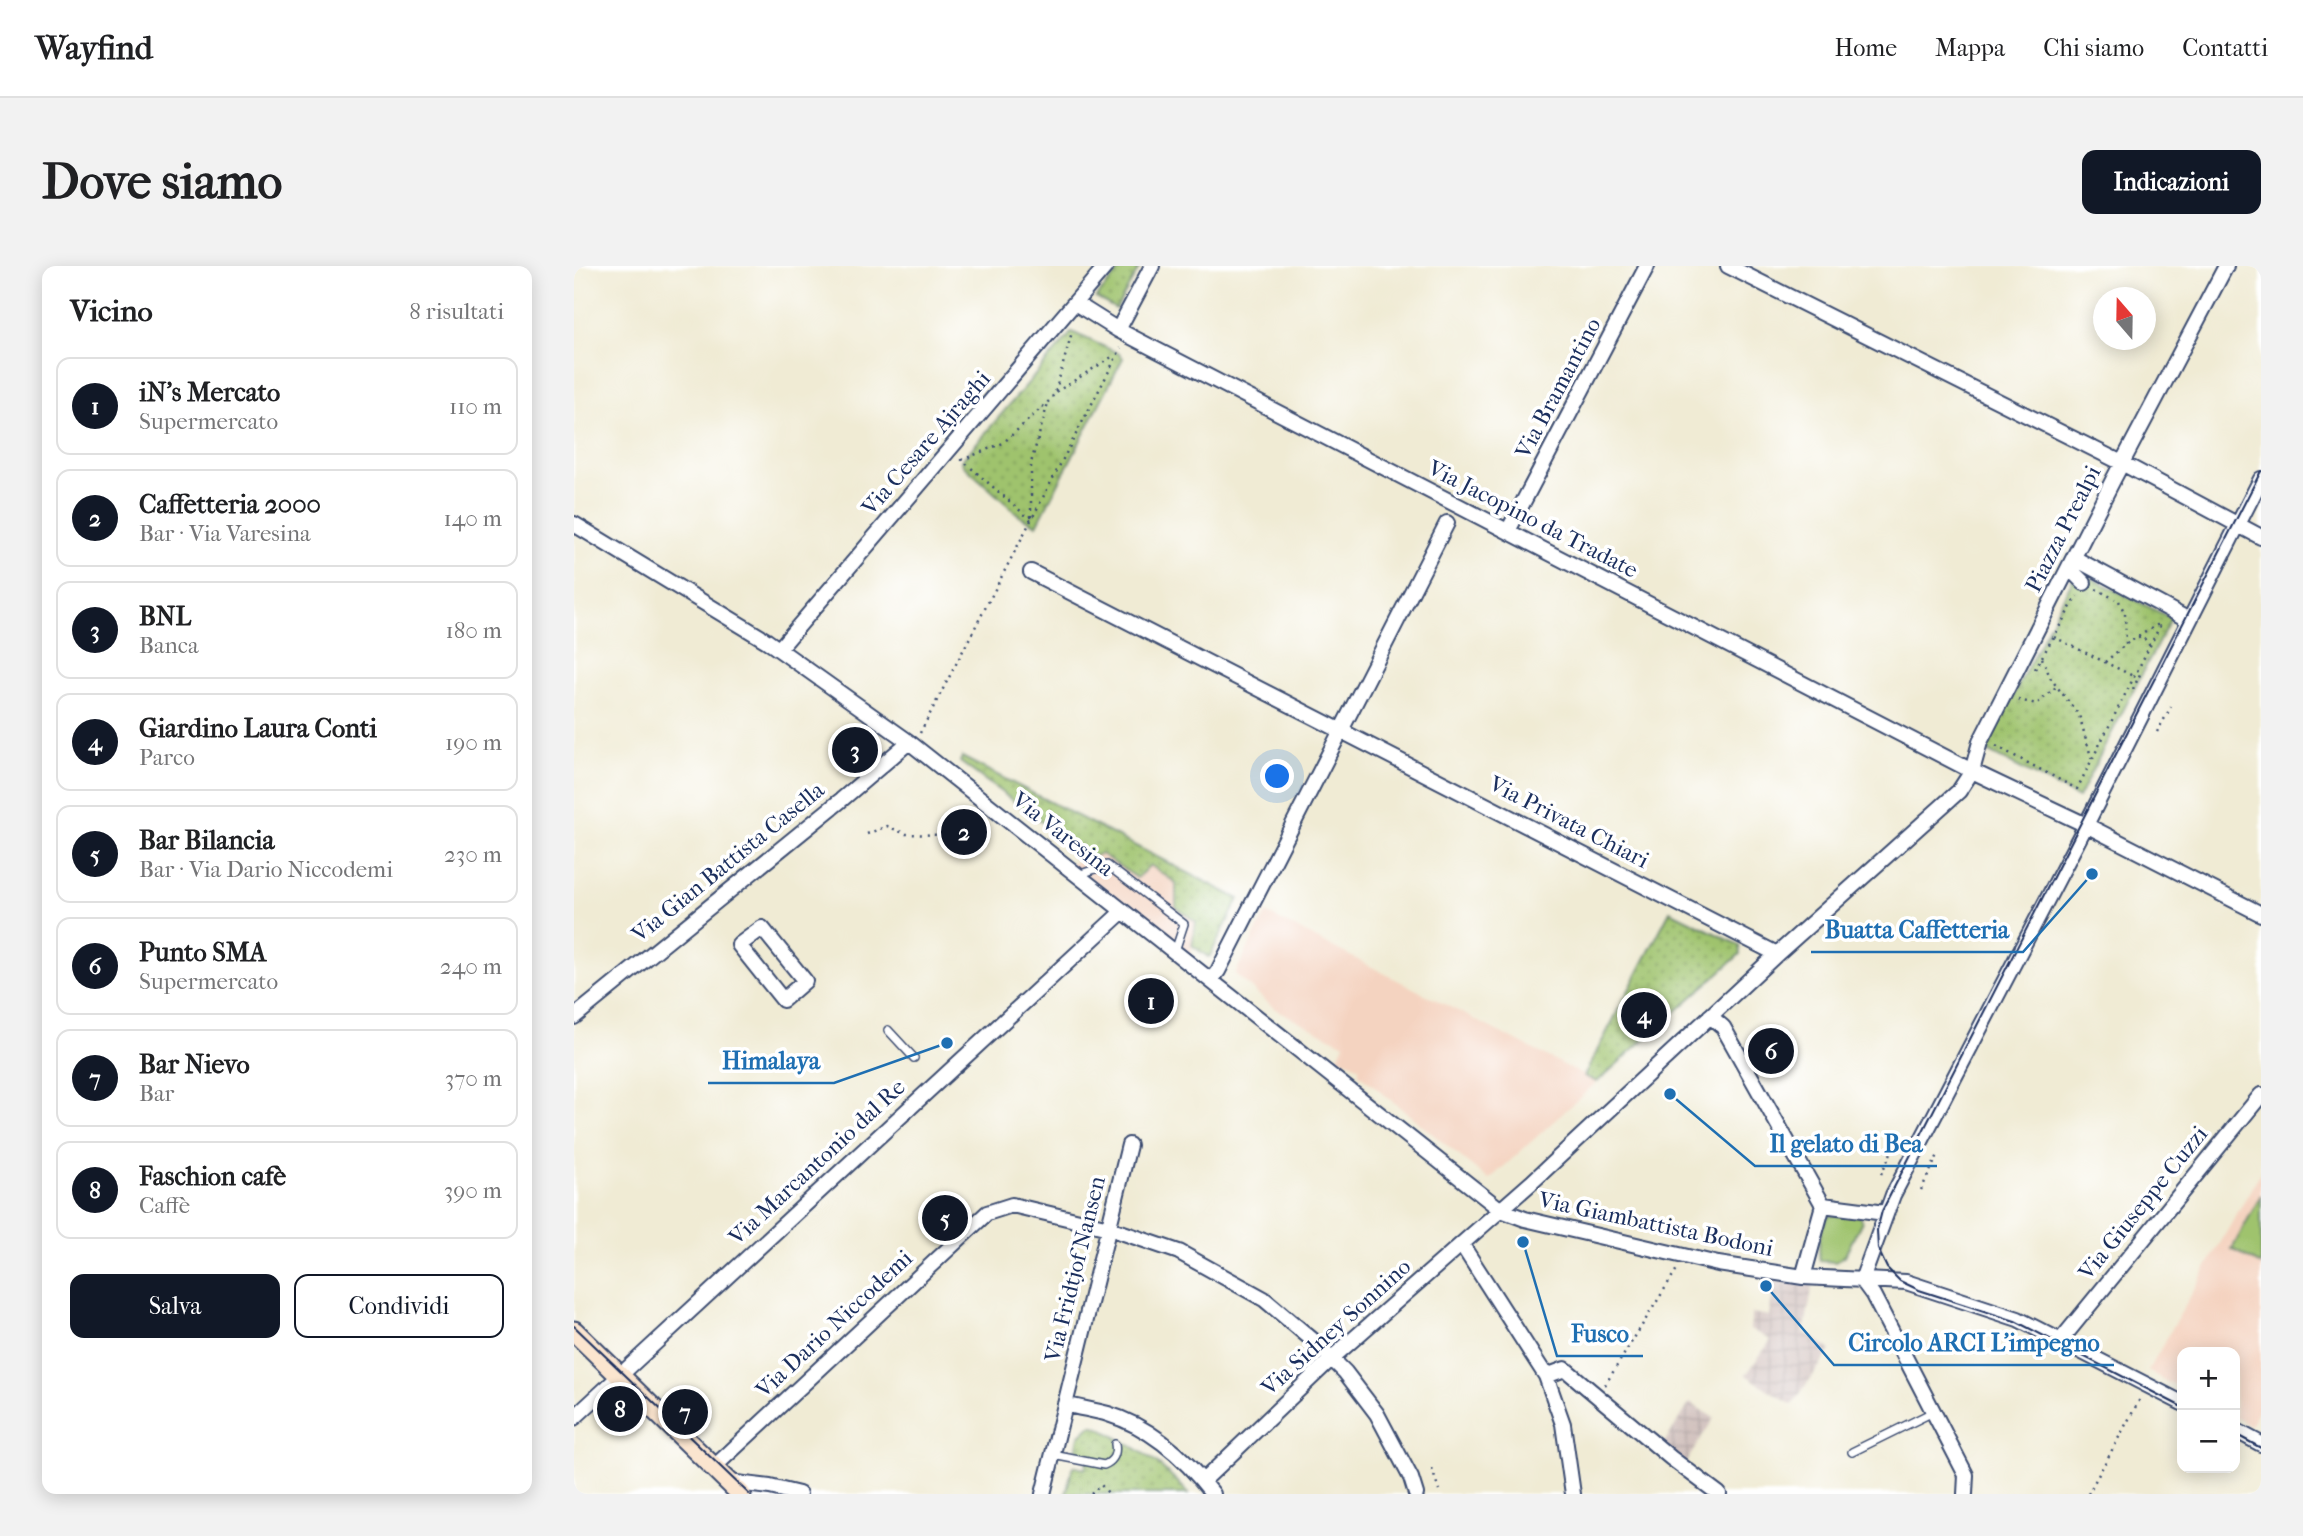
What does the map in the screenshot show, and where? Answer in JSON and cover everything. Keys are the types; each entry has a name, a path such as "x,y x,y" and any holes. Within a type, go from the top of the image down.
{"street":[{"name":"Via Cesare Ajraghi","path":"779,649 1106,266"},
{"path":"1118,330 1152,266"},
{"name":"Via Bramantino","path":"1508,531 1647,266"},
{"path":"1728,266 2122,463 2226,266"},
{"name":"Via Jacopino da Tradate","path":"1075,303 1118,330 1972,771"},
{"name":"Piazza Prealpi","path":"1972,771 1980,742 2122,463 2261,537"},
{"path":"1965,1494 1966,1475 1873,1295 1862,1280 1885,1213 2088,826 2261,479"},
{"path":"1214,975 1447,523"},
{"name":"Via Varesina","path":"574,524 779,649 915,737 1123,911 1175,952 1214,975 1501,1210"},
{"path":"2071,563 2189,620"},
{"path":"2071,563 2084,583"},
{"name":"Via Privata Chiari","path":"1031,572 1777,954"},
{"name":"Via Gian Battista Casella","path":"574,1017 915,737"},
{"path":"1972,771 2088,826 2261,914"},
{"name":"Via Sidney Sonnino","path":"1203,1480 1332,1358 1501,1210 1777,954 1959,791 1972,771"},
{"name":"Via Marcantonio dal Re","path":"574,1419 932,1078 1123,911"},
{"path":"762,928 805,981 783,1000 738,945 762,928"},
{"path":"1710,1016 1723,1027 1823,1205 1803,1277"},
{"name":"Via Giuseppe Cuzzi","path":"2061,1340 2261,1095"},
{"name":"Via Fridtjof Nansen","path":"1043,1494 1129,1145"},
{"name":"Via Dario Niccodemi","path":"713,1468 988,1213 1012,1205 1108,1227 1179,1252 1265,1299 1345,1372 1377,1414 1416,1494"},
{"path":"1823,1205 1885,1213"},
{"name":"Via Giambattista Bodoni","path":"1501,1210 1525,1219 1685,1256 1803,1277 1906,1282 2001,1312 2177,1400"},
{"path":"1462,1245 1546,1376 1563,1424 1573,1494"},
{"path":"574,1331 734,1488 770,1487 799,1494"},
{"path":"1546,1376 1565,1369 1671,1458 1719,1494"},
{"path":"1065,1404 1110,1414 1150,1433 1184,1460 1213,1494"},
{"path":"2240,1433 2261,1444"}],"lane":[{"path":"1079,875 1107,865 1184,924 1175,952"},
{"path":"888,1030 914,1058"},
{"path":"1852,1452 1933,1412"},
{"path":"1053,1454 1104,1465 1114,1457 1115,1444"}],"path":[{"path":"1031,520 961,460 1003,443 1049,401 1055,393 1072,332"},
{"path":"915,737 1121,348"},
{"path":"1055,393 1118,354"},
{"path":"1031,520 1031,463 1049,401"},
{"path":"2092,760 2079,715 2051,679 2042,658 2084,583 2130,606"},
{"path":"2119,601 2125,614 2126,644"},
{"path":"2152,617 2162,622"},
{"path":"2105,662 2126,644 2167,620"},
{"path":"1996,747 2077,789 2162,622"},
{"path":"2054,637 2135,677"},
{"path":"2135,639 2143,637 2150,646"},
{"path":"2133,689 2142,670"},
{"path":"2017,700 2037,704 2057,686"},
{"path":"2157,732 2171,707"},
{"path":"867,834 887,825 906,834 941,835"},
{"path":"1881,1174 1899,1136"},
{"path":"1921,1190 1939,1153"},
{"path":"1598,1397 1680,1264"},
{"path":"2088,1494 2148,1385"},
{"path":"1432,1468 1439,1490"},
{"path":"1090,1494 1101,1485 1109,1494"}],"shaded area":[{"path":"1101,854 1137,877 1150,865 1176,883 1196,922 1189,964 1066,865"},
{"path":"1266,913 1597,1082 1489,1180 1359,1074 1359,1067 1338,1056 1344,1044 1275,1009 1235,974"},
{"path":"2261,1171 2261,1405 2250,1426 2240,1420 2240,1347 2177,1347 2177,1387 2148,1371"},
{"path":"1776,1274 1814,1279 1804,1332 1831,1350 1792,1405 1746,1375 1771,1340 1750,1329 1752,1313 1769,1316"},
{"path":"1690,1403 1714,1418 1685,1464 1662,1446"}],"green space":[{"path":"1123,266 1140,267 1116,309 1096,298"},
{"path":"1072,332 1118,353 1123,358 1037,525 1020,516 963,465 962,460"},
{"path":"2077,571 2171,618 2078,798 1985,750"},
{"path":"962,757 1239,899 1210,956 1192,945 1196,922 1176,907 1176,883 1150,865 1137,878 1101,854 1090,857 960,762"},
{"path":"1670,911 1739,945 1740,954 1597,1082 1584,1076"},
{"path":"2261,1195 2261,1265 2232,1249"},
{"path":"1830,1215 1859,1216 1862,1221 1845,1255 1836,1262 1820,1261 1821,1230"},
{"path":"1090,1426 1109,1433 1146,1455 1189,1494 1066,1494 1073,1466 1085,1469 1088,1454 1076,1451 1079,1436"}],"tram line":[{"path":"2177,1404 2015,1321 1919,1290 1900,1281 1887,1268 1878,1249 1877,1230 1882,1211 2261,471"},
{"path":"574,1326 749,1494"},
{"path":"2240,1437 2261,1448"}],"place":[{"name":"BNL","path":"855,750"},
{"name":"Caffetteria 2000","path":"964,832"},
{"name":"Buatta Caffetteria","path":"2092,874"},
{"name":"iN’s Mercato","path":"1151,1001"},
{"name":"Giardino Laura Conti","path":"1644,1015"},
{"name":"Himalaya","path":"947,1043"},
{"name":"Punto SMA","path":"1771,1051"},
{"name":"Il gelato di Bea","path":"1670,1094"},
{"name":"Bar Bilancia","path":"945,1218"},
{"name":"Fusco","path":"1523,1242"},
{"name":"Circolo ARCI L'impegno","path":"1766,1286"},
{"name":"Faschion cafè","path":"620,1409"},
{"name":"Bar Nievo","path":"685,1412"}]}
